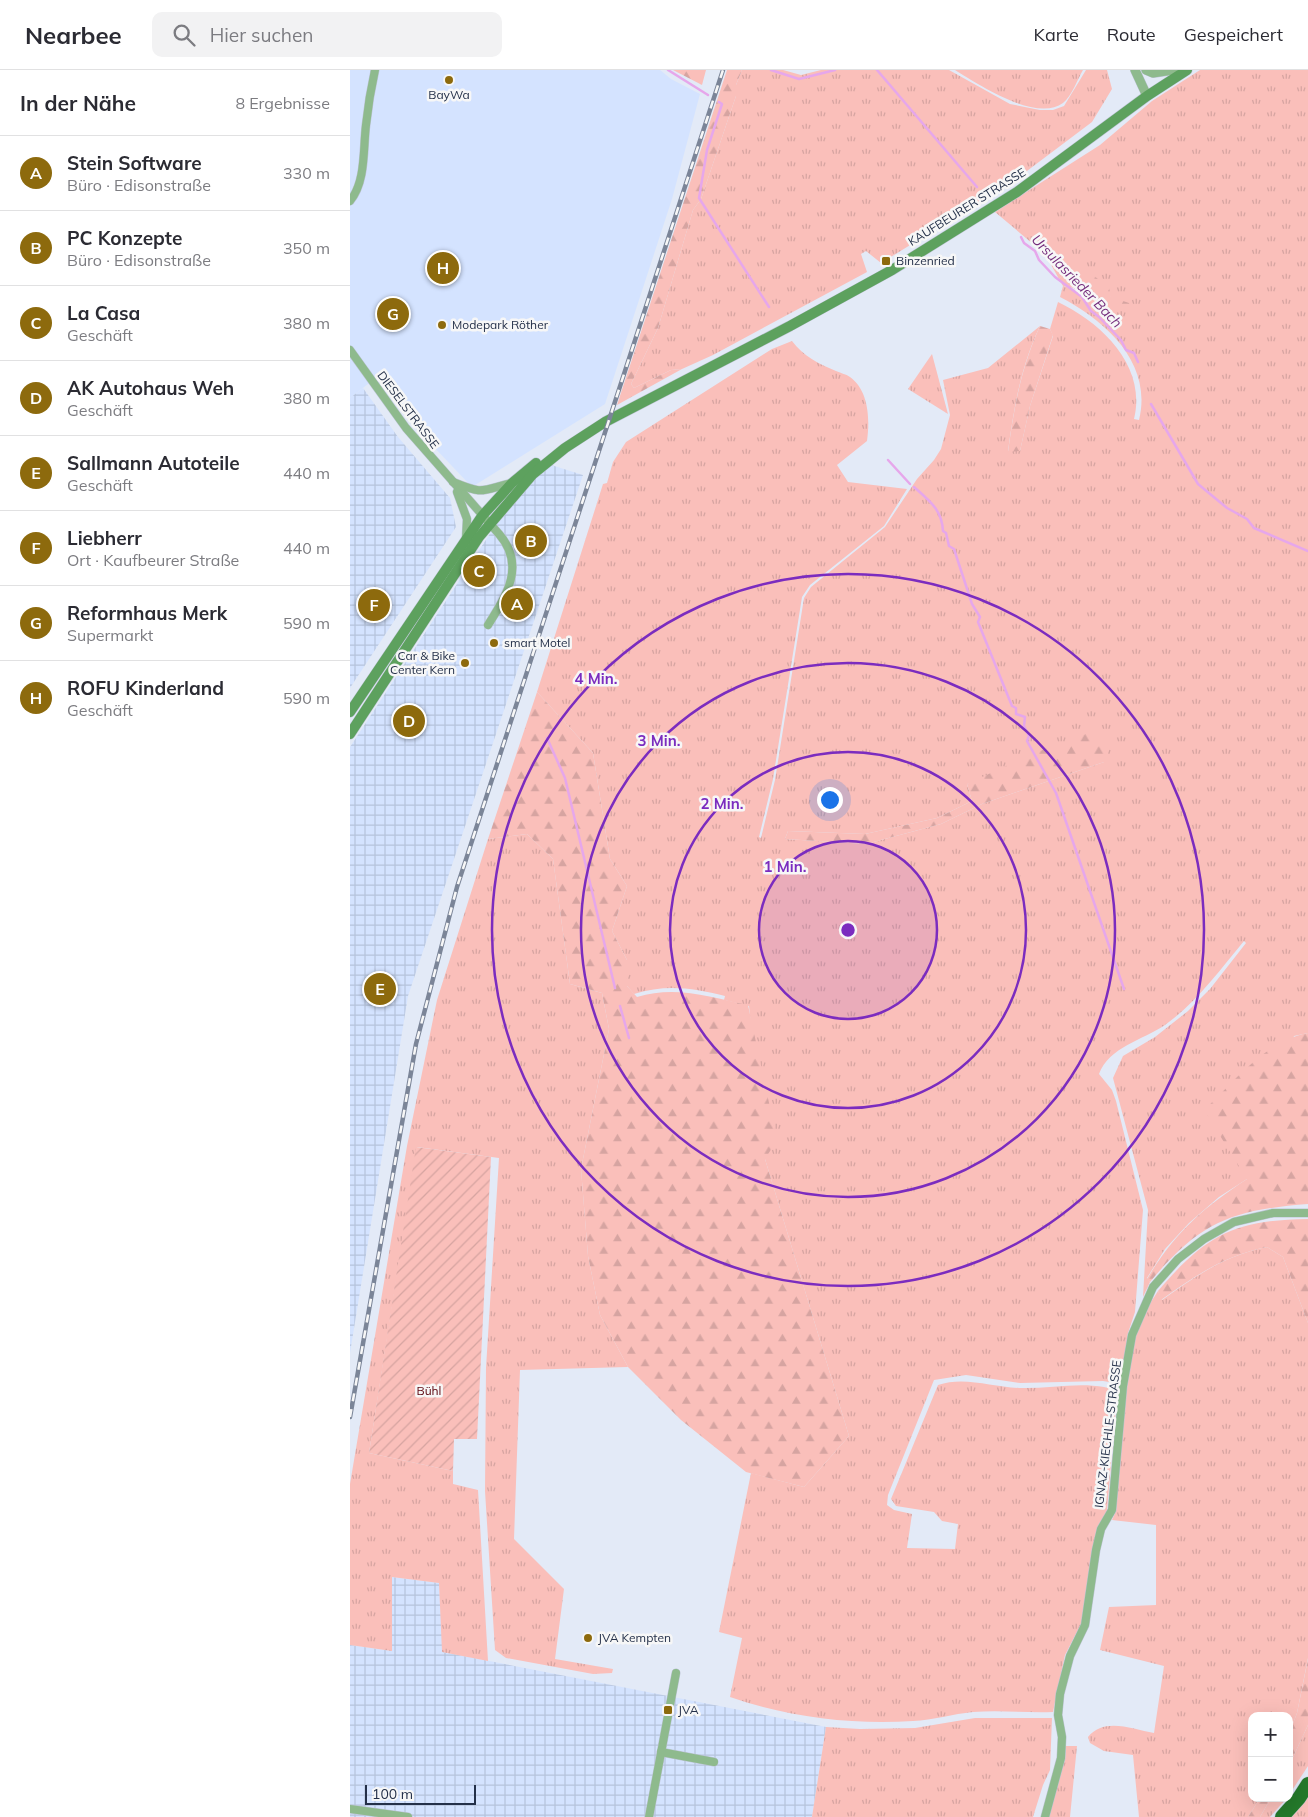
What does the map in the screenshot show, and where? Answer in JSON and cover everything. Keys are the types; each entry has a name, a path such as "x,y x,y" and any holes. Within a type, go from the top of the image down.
{"highway":[{"path":"1282,1817 1299,1798 1308,1784"}],"main road":[{"name":"KAUFBEURER STRASSE","path":"350,734 486,520 512,483 564,442 885,274 1017,192 1147,96 1187,70"},
{"name":"KAUFBEURER STRASSE","path":"350,712 466,540 533,474 590,430"}],"street":[{"path":"350,201 357,190 361,175 368,110 375,70"},
{"path":"1135,70 1147,96"},
{"path":"1146,70 1153,73 1173,70"},
{"name":"DIESELSTRASSE","path":"350,350 406,428 510,549 513,570 505,596 488,625"},
{"name":"DIESELSTRASSE","path":"452,481 473,490 484,492 512,483"},
{"name":"DIESELSTRASSE","path":"452,481 466,513 466,540"},
{"name":"IGNAZ-KIECHLE-STRASSE","path":"1045,1817 1061,1758 1062,1738 1058,1715 1060,1694 1070,1656 1085,1625 1096,1550 1102,1529 1112,1510 1123,1386 1132,1335 1153,1287 1178,1259 1204,1239 1234,1222 1273,1213 1308,1213"},
{"path":"649,1817 676,1673"},
{"path":"661,1752 714,1762"},
{"path":"350,1809 408,1817"}],"shaded area":[{"path":"350,70 660,70 671,79 700,94 672,199 605,404 472,487 411,423 377,377 350,398"},
{"path":"363,388 398,437 450,498 456,527 350,688 350,398"},
{"path":"548,464 583,475 408,996 350,1353 350,747 512,500"},
{"path":"392,1577 439,1583 443,1652 826,1727 812,1817 350,1817 350,1645 392,1651"}],"green space":[{"path":"673,70 706,70 702,85"},
{"path":"727,70 742,70 736,85 736,96 701,199 693,210 658,328 631,384 634,388 671,370 682,369 617,405"},
{"path":"742,70 783,70 801,75 821,70 949,70 1010,104 1040,110 1053,110 1064,106 1086,70 1107,70 1112,89 1092,122 1011,183 881,263 866,251 861,254 867,272 713,355 682,369 671,370 634,388 631,384 658,328 693,210 701,199 736,96 736,85"},
{"path":"955,70 1083,70 1072,92 1063,103 1052,108 1038,108 1023,105 992,92"},
{"path":"1200,70 1308,70 1308,1033 1294,1036 1247,1179 1219,1197 1189,1223 1165,1249 1147,1278 1150,1282 1143,1297 1148,1210 1113,1078 1123,1056 1155,1037 1188,1011 1210,989 1246,943 1244,941 1207,986 1177,1016 1110,1057 1099,1074 1112,1090 1116,1101 1143,1210 1135,1312 1128,1333 1121,1378 1115,1383 1103,1381 1020,1383 966,1375 934,1380 888,1495 887,1505 894,1510 912,1514 907,1548 955,1549 958,1524 942,1521 934,1512 896,1506 891,1499 938,1385 968,1382 1019,1388 1073,1385 1094,1386 1108,1388 1117,1394 1107,1511 1092,1549 1087,1600 1081,1624 1065,1655 1053,1712 973,1712 920,1720 867,1722 820,1718 774,1710 730,1697 742,1638 719,1632 751,1473 804,1487 849,1436 765,1159 749,1006 724,1000 725,996 702,991 668,988 634,994 627,986 627,960 612,931 627,886 610,859 593,753 537,692 603,484 607,483 613,462 626,442 772,349 792,341 812,359 848,376 856,383 865,398 868,415 867,441 837,465 848,482 907,489 884,526 810,585 802,597 773,779 759,837 761,838 775,780 804,598 811,587 885,527 917,479 934,460 941,449 950,415 943,380 988,368 1040,326 1033,341 1019,387 1008,451 1020,451 1030,406 1053,336 1050,329 1058,302 1090,322 1105,334 1117,349 1127,364 1134,381 1136,400 1134,419 1139,420 1142,399 1139,380 1132,362 1122,346 1094,318 1060,297 1063,286 1074,290 1097,304 1103,305 1111,297 1070,269 1059,279 1045,254 995,212 1100,145 1152,101","holes":["1104,762 982,804 941,824 866,844 785,839 788,831 865,834 937,818 972,801 967,784"]},
{"path":"1070,269 1093,275 1109,288 1111,297 1129,303 1131,309 1094,305 1074,288 1063,286 1059,279"},
{"path":"1040,326 1050,329 1053,335 1030,406 1020,451 1008,452 1019,388 1033,341"},
{"path":"932,354 948,414 908,389"},
{"path":"537,692 593,753 610,859 627,886 612,931 627,960 627,986 637,997 665,992 679,992 748,1005 777,1140 765,1159 849,1436 804,1487 746,1472 681,1420 628,1367 600,1315 588,1256 581,1169 609,1029 602,993 570,984 553,859 527,834 488,839"},
{"path":"1091,732 1109,748 1104,762 982,804 941,824 866,844 785,839 788,831 865,834 937,818 972,801 967,784 1032,754"},
{"path":"527,834 553,859 570,984 602,993 609,1029 581,1169 588,1256 600,1315 628,1367 520,1370 514,1539 564,1589 555,1659 613,1669 612,1673 593,1674 506,1658 495,1650 485,1491 486,1368 499,1158 417,1147 369,1453 453,1471 453,1484 478,1490 488,1661 442,1652 439,1583 392,1577 392,1651 350,1645 350,1484 407,1146 437,1000 488,839"},
{"path":"1308,1033 1308,1204 1258,1210 1237,1215 1219,1223 1185,1245 1150,1282 1147,1279 1179,1234 1203,1211 1247,1179 1204,1110 1264,1053 1292,1037"},
{"name":"Bühl","path":"416,1147 491,1157 477,1439 454,1439 453,1471 369,1453"},
{"path":"1308,1219 1308,1323 1283,1257 1267,1247 1224,1261 1186,1282 1161,1300 1158,1291 1175,1272 1191,1256 1223,1234 1241,1227 1260,1223"},
{"path":"1267,1247 1283,1257 1308,1323 1308,1658 1297,1713 1293,1724 1293,1712 1248,1712 1248,1802 1257,1802 1248,1817 1139,1817 1133,1755 1104,1751 1090,1743 1088,1737 1102,1727 1110,1726 1128,1727 1154,1733 1164,1666 1100,1650 1109,1607 1156,1605 1156,1525 1112,1520 1116,1511 1123,1410 1131,1358 1136,1334 1144,1313 1158,1291 1162,1300 1224,1261"},
{"path":"1308,1659 1308,1725 1293,1757 1293,1724 1297,1713"},
{"path":"975,1718 1052,1718 1050,1770 1033,1817 812,1817 826,1727 860,1729 915,1728"},
{"path":"1308,1725 1308,1766 1293,1789 1293,1757"},
{"path":"1066,1746 1077,1746 1070,1817 1049,1817 1065,1759"},
{"path":"1308,1794 1308,1817 1289,1817"},
{"path":"1257,1802 1269,1802 1260,1817 1248,1817"},
{"path":"1269,1802 1283,1802 1270,1817 1260,1817"}],"waterway":[{"path":"668,70 708,95"},
{"name":"Ursulasrieder Bach","path":"771,70 799,79 835,70"},
{"name":"Ursulasrieder Bach","path":"877,70 977,187"},
{"path":"719,102 722,104 707,150 699,198 769,307"},
{"name":"Ursulasrieder Bach","path":"1021,237 1024,243 1035,251 1039,260 1055,277 1082,297 1091,311 1121,340 1126,350 1134,353 1138,362"},
{"name":"Ursulasrieder Bach","path":"1151,404 1198,484 1227,508 1247,519 1254,528 1308,551"},
{"path":"888,460 910,484"},
{"path":"914,487 938,512 943,531 946,533 949,546 954,549 972,604 980,617 978,622 1012,706 1016,708 1016,714 1025,717 1024,726 1029,736 1027,741 1056,793 1124,989"},
{"path":"547,738 565,778 615,988"},
{"path":"620,1006 629,1038"}],"railway":[{"path":"350,1417 416,1044 457,887 723,70"}],"place":[{"name":"BayWa","path":"449,80"},
{"name":"Binzenried","path":"886,261"},
{"name":"ROFU Kinderland","path":"443,268"},
{"name":"Reformhaus Merk","path":"393,314"},
{"name":"Modepark Röther","path":"442,325"},
{"name":"PC Konzepte","path":"531,541"},
{"name":"La Casa","path":"479,571"},
{"name":"Stein Software","path":"517,604"},
{"name":"Liebherr","path":"374,605"},
{"name":"smart Motel","path":"494,643"},
{"name":"Car & Bike Center Kern","path":"465,663"},
{"name":"AK Autohaus Weh","path":"409,721"},
{"name":"Sallmann Autoteile","path":"380,989"},
{"name":"JVA Kempten","path":"588,1638"},
{"name":"JVA","path":"668,1710"}]}
